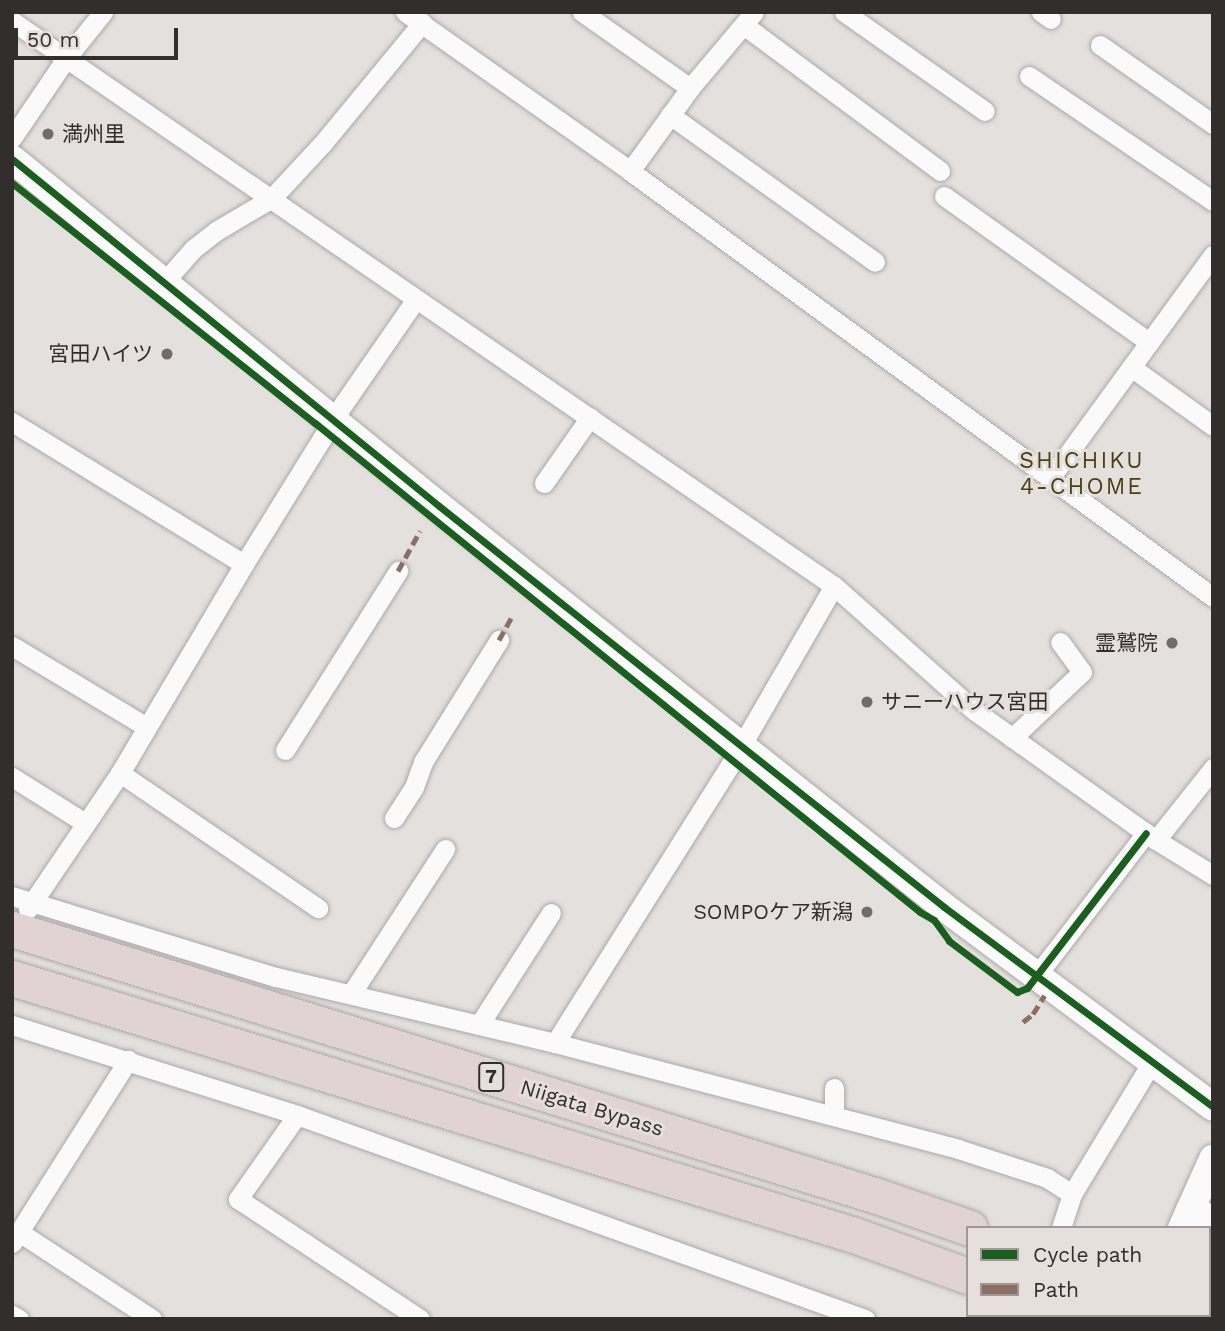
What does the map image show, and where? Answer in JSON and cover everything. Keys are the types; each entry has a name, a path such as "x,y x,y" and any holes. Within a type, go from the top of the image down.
{"highway":[{"name":"Niigata Bypass","path":"24,913 966,1227"},
{"name":"7","path":"12,978 854,1235 966,1275"}],"street":[{"path":"12,138 67,57 103,12"},
{"path":"582,12 690,88"},
{"path":"844,12 985,111"},
{"path":"630,171 690,88 749,17 940,171"},
{"path":"165,281 201,243 271,198 323,143 413,18 630,171 1213,597"},
{"path":"12,21 834,586 975,711 1151,837 1213,875"},
{"path":"1100,45 1213,124"},
{"path":"1029,76 1213,201"},
{"path":"670,115 875,262"},
{"path":"12,159 335,421 944,907 1213,1107"},
{"path":"944,196 1149,342"},
{"path":"1051,477 1149,342 1210,265"},
{"path":"24,913 120,773 145,726 244,564 416,299"},
{"path":"1131,367 1213,426"},
{"path":"544,483 590,417"},
{"path":"12,422 244,564"},
{"path":"285,750 398,571"},
{"path":"555,1043 741,746 834,586"},
{"path":"394,818 414,786 423,762 499,640"},
{"path":"1013,738 1082,672 1060,642"},
{"path":"12,646 145,726"},
{"path":"1037,975 1151,837 1213,768"},
{"path":"120,773 318,908"},
{"path":"12,777 85,823"},
{"path":"351,994 445,849"},
{"path":"12,896 24,913 276,977 555,1043 958,1149 1047,1178 1072,1194"},
{"path":"479,1025 551,913"},
{"path":"12,1025 297,1115 864,1319"},
{"path":"128,1060 16,1238 152,1319"},
{"path":"1062,1226 1072,1194 1153,1060"},
{"path":"834,1088 834,1116"},
{"path":"297,1115 238,1199 421,1319"},
{"path":"1195,1219 1213,1160"},
{"path":"12,1315 19,1319"}],"railway":[{"path":"1211,1258 1213,1254"}],"marked path":[{"path":"398,571 420,531"},
{"path":"499,640 513,615"},
{"path":"1023,1022 1033,1014 1045,995"}],"cycle path":[{"path":"12,159 439,506 944,907 1213,1107"},
{"path":"12,183 315,423 920,912 934,920 949,941 1017,992 1027,988 1146,833"}],"place":[{"name":"満州里","path":"48,134"},
{"name":"宮田ハイツ","path":"167,354"},
{"name":"霊鷲院","path":"1172,643"},
{"name":"サニーハウス宮田","path":"867,702"},
{"name":"SOMPOケア新潟","path":"867,912"}],"district":[{"name":"SHICHIKU 4-CHOME","path":"1082,474"}]}
